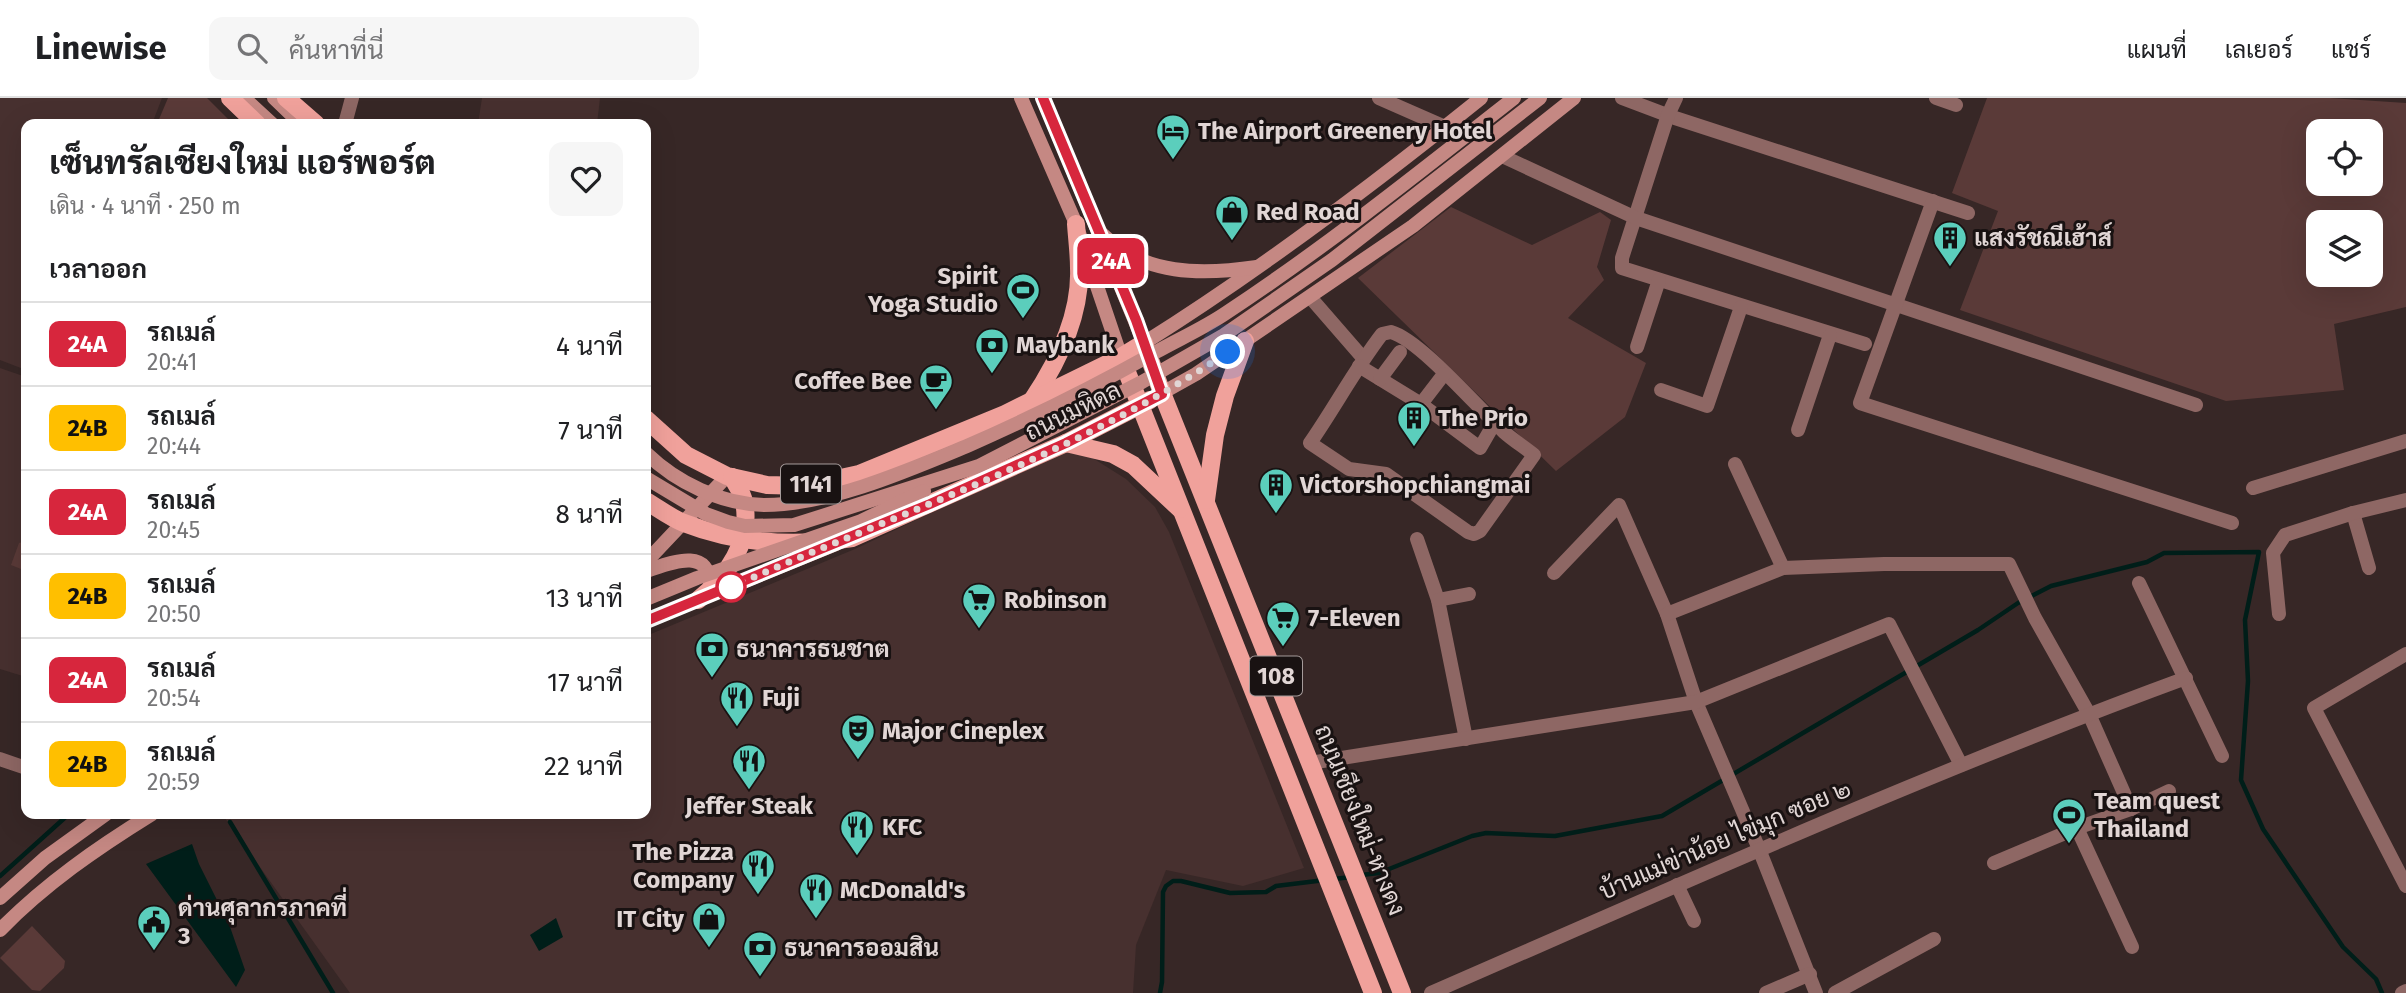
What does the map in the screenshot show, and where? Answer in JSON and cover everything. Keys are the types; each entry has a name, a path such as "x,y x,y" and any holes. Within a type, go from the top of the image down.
{"main road":[{"path":"230,98 252,119"},
{"path":"244,98 267,119"},
{"path":"274,98 296,119"},
{"path":"286,98 310,119"},
{"name":"108","path":"1021,98 1076,224 1121,357 1141,405"},
{"name":"108","path":"1043,98 1136,320 1162,394"},
{"name":"ถนนมหิดล","path":"651,424 686,455 730,477 767,485 804,486 859,474 1031,401 1121,357 1261,266 1481,98"},
{"name":"ถนนมหิดล","path":"651,457 683,481 717,498 762,505 798,503 848,491 937,458 1008,428 1101,383 1223,315 1327,244 1514,98"},
{"name":"ถนนมหิดล","path":"651,481 706,514 728,522 745,526 794,526 979,466 1142,382 1224,335 1332,260 1540,98"},
{"name":"ถนนมหิดล","path":"651,504 683,523 744,539 816,543 852,537 1066,443 1162,394 1310,297 1376,252 1574,98"},
{"path":"1343,206 1335,228 1340,245 1357,255 1376,252"},
{"path":"1031,401 1056,365 1077,302 1079,269 1076,224"},
{"path":"1096,228 1116,248 1134,258 1164,267 1193,273 1216,273 1261,266"},
{"path":"1206,500 1215,435 1225,396 1245,341"},
{"name":"ถนนเชียงใหม่-หางดง","path":"1162,394 1402,993"},
{"name":"ถนนเชียงใหม่-หางดง","path":"1141,405 1373,993"},
{"path":"1066,443 1112,454 1133,465 1185,514"},
{"name":"1141","path":"651,597 697,578 861,521 979,466"},
{"path":"651,557 730,477 744,501 744,539 724,574 703,596"},
{"name":"1141","path":"651,619 852,537"},
{"path":"651,569 681,560 692,560 704,567 711,582 703,596"},
{"path":"0,898 45,858 99,819"},
{"path":"0,930 20,909 69,869 144,819"}],"street":[{"path":"346,119 352,98"},
{"path":"1379,98 1445,127"},
{"path":"1622,98 1668,116 1968,213"},
{"path":"1676,98 1621,265 1625,270 1865,344"},
{"path":"1936,98 1956,105"},
{"path":"1502,156 1636,218 2196,405"},
{"path":"1933,201 1860,403 2232,523"},
{"path":"1637,347 1658,280"},
{"path":"1310,297 1361,362 1380,379 1421,404 1480,448 1495,422"},
{"path":"1661,390 1707,406 1741,307"},
{"path":"1391,332 1400,335 1534,455 1480,531 1474,534 1468,532 1386,474 1349,469 1310,443 1361,362 1382,334 1391,332"},
{"path":"1798,430 1830,335"},
{"path":"1380,379 1400,352"},
{"path":"1421,404 1444,374"},
{"path":"2253,488 2406,441"},
{"path":"1735,464 1783,568"},
{"path":"2279,614 2273,553 2285,535 2353,513 2406,500"},
{"path":"1554,573 1619,505 1667,614 1696,702 1759,849 1816,993"},
{"path":"2353,513 2369,568"},
{"path":"1417,539 1438,600 1466,739"},
{"path":"1667,614 1783,568 1884,564 2009,564 2089,714 2131,809"},
{"path":"2139,583 2222,756"},
{"path":"1438,600 1469,594"},
{"path":"1311,763 1696,702 1889,624 1961,765"},
{"path":"2406,654 2314,708 2406,886"},
{"name":"บ้านแม่ข่าน้อย ไข่มุก ซอย ๒","path":"1431,993 1759,849 2039,732 2186,678"},
{"path":"0,759 21,766"},
{"path":"1994,863 2077,828 2131,809 2169,791"},
{"path":"2077,828 2132,947"},
{"path":"1677,885 1694,921"},
{"path":"1835,993 1934,939"},
{"path":"1766,993 1810,974"}],"shaded area":[{"path":"0,98 162,98 154,119 21,119 21,368 0,360"},
{"path":"168,98 207,98 228,119 159,119"},
{"path":"482,98 600,98 598,119 479,119"},
{"path":"1987,98 2330,98 2406,103 2406,307 2334,324 2344,390 2226,401 1960,310 1998,211 1952,193"},
{"path":"1451,207 1532,245 1600,212 1611,220 1597,267 1604,280 1568,318 1646,363 1625,417 1556,471 1358,278"},
{"path":"0,368 21,375 21,675 0,669"},
{"path":"1062,451 1091,457 1126,479 1155,507 1169,532 1304,868 1243,886 1166,870 1136,945 1133,993 350,993 226,819 651,819 651,634 855,549"},
{"path":"21,542 21,569 11,565"},
{"path":"32,926 65,961 64,968 40,991 32,990 0,958"}],"water":[{"path":"192,844 229,924 245,970 236,987 146,864"},
{"path":"556,918 563,937 539,951 530,935"}],"waterway":[{"path":"1361,875 1379,873 1486,833 1555,836 1662,816 1978,630 2018,603 2051,586 2147,562 2164,553 2259,552 2245,620 2248,681 2241,780 2263,829 2343,947 2376,979 2382,993"},
{"path":"0,876 63,819"},
{"path":"230,822 333,993"},
{"path":"1333,879 1352,877"},
{"path":"1160,993 1163,892 1173,881 1230,893 1266,892 1276,886 1325,880"}],"bus line":[{"name":"24A","path":"651,619 930,504 1066,443 1162,394 1136,320 1043,98"}],"place":[{"name":"The Airport Greenery Hotel","path":"1173,161"},
{"name":"Red Road","path":"1232,242"},
{"name":"แสงรัชณีเฮ้าส์","path":"1950,268"},
{"name":"Spirit Yoga Studio","path":"1023,320"},
{"name":"Maybank","path":"992,375"},
{"name":"Coffee Bee","path":"936,411"},
{"name":"The Prio","path":"1414,448"},
{"name":"Victorshopchiangmai","path":"1276,515"},
{"name":"Robinson","path":"979,630"},
{"name":"7-Eleven","path":"1283,648"},
{"name":"ธนาคารธนชาต","path":"712,679"},
{"name":"Fuji","path":"737,728"},
{"name":"Major Cineplex","path":"858,761"},
{"name":"Jeffer Steak","path":"749,791"},
{"name":"Team quest Thailand","path":"2069,845"},
{"name":"KFC","path":"857,857"},
{"name":"The Pizza Company","path":"758,896"},
{"name":"McDonald's","path":"816,920"},
{"name":"IT City","path":"709,949"},
{"name":"ด่านศุลากรภาคที่ 3","path":"154,952"},
{"name":"ธนาคารออมสิน","path":"760,978"}],"route":[{"path":"731,587 891,521 1066,443 1162,394 1228,352"}]}
